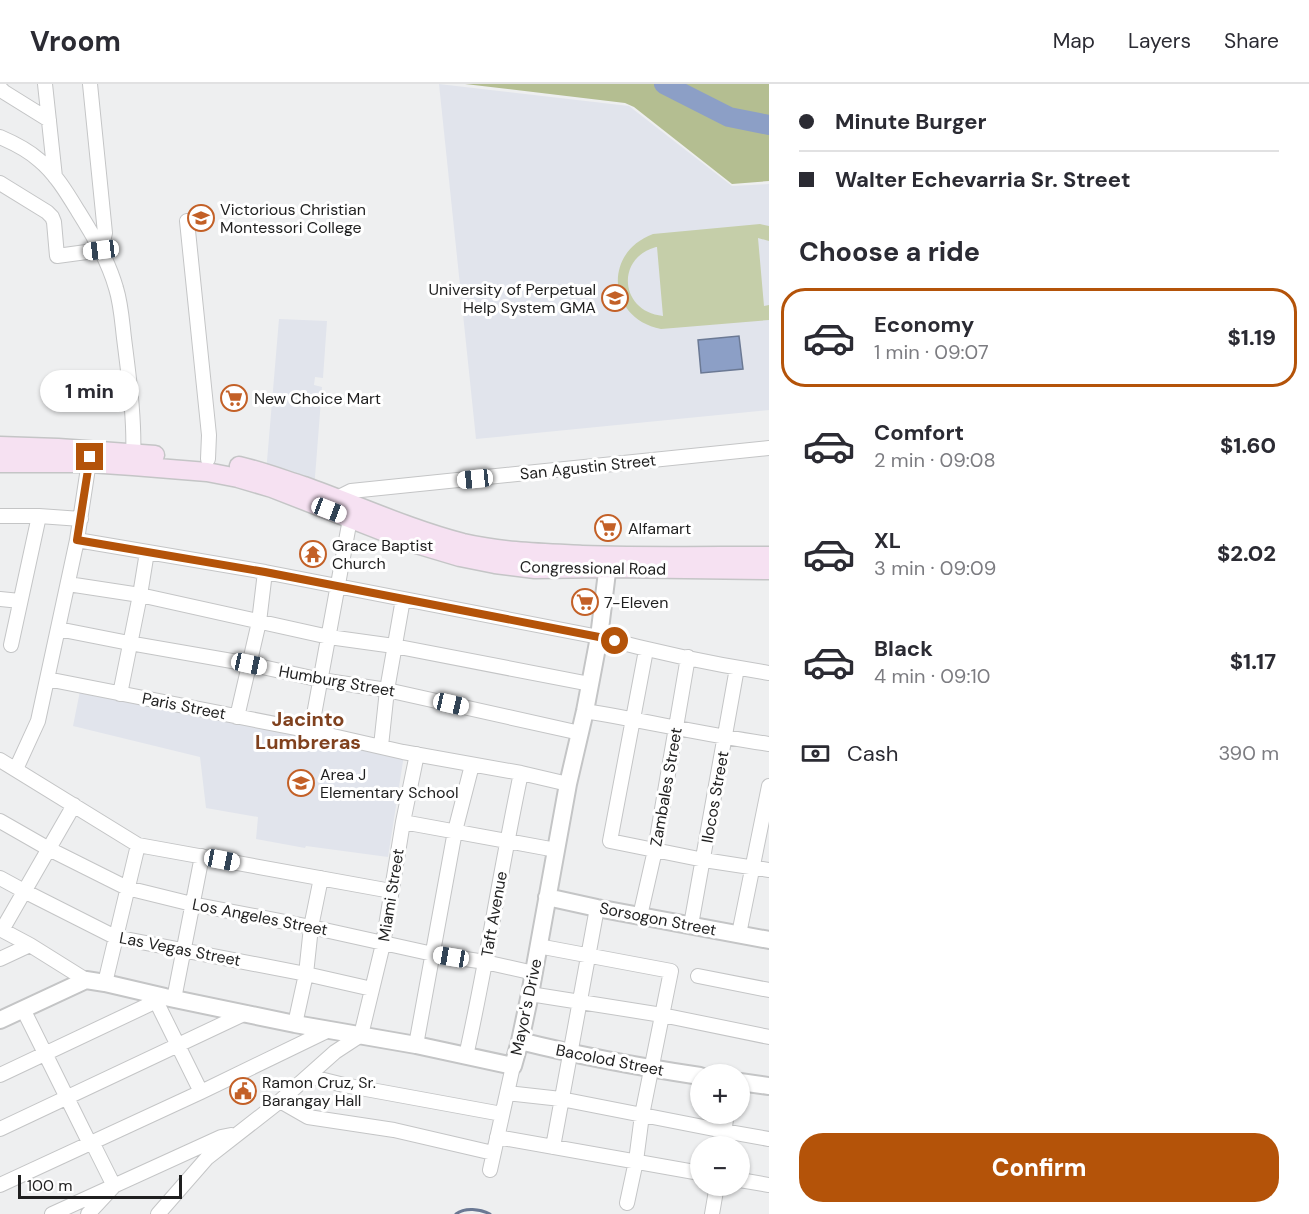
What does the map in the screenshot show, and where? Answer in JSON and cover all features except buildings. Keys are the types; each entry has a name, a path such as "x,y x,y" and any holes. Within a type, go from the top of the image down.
{"main road":[{"name":"Congressional Road","path":"0,446 133,460 208,459 276,476 337,498 353,512"},
{"name":"Congressional Road","path":"0,463 90,457"},
{"name":"Congressional Road","path":"133,460 238,478 353,512 413,543 460,557 495,564 535,569 608,562 769,556"},
{"name":"Congressional Road","path":"608,562 769,570"}],"street":[{"path":"45,84 55,177"},
{"path":"90,84 105,233 101,250"},
{"path":"0,88 49,120"},
{"path":"0,137 41,161 55,177 71,199 109,268 120,302 129,372 133,460"},
{"path":"0,183 52,217 57,256 101,250"},
{"path":"187,221 209,435 208,459"},
{"name":"San Agustin Street","path":"337,498 351,492 769,448"},
{"path":"16,769 38,721 77,540 90,457"},
{"path":"311,731 353,512"},
{"path":"1,518 39,516 81,519"},
{"path":"11,645 39,516"},
{"path":"77,540 265,572 599,637 646,650 769,673"},
{"path":"120,694 147,552"},
{"name":"Mayor's Drive","path":"1,929 86,980 165,999 513,1065 530,994 568,784 599,637 608,562"},
{"path":"237,717 259,622 265,572"},
{"path":"68,584 140,595 329,637 394,646 590,684"},
{"path":"0,599 20,601"},
{"path":"381,746 387,690 403,599"},
{"name":"Humburg Street","path":"58,629 249,664 321,680 387,690 580,733"},
{"path":"646,650 610,841 704,860 769,870"},
{"name":"Zambales Street","path":"640,916 655,850 688,657"},
{"name":"Ilocos Street","path":"691,925 737,668"},
{"name":"Paris Street","path":"47,679 568,784"},
{"path":"585,711 725,738 769,744"},
{"name":"Miami Street","path":"361,1035 383,944 403,822 417,754"},
{"path":"0,760 138,845 391,891"},
{"path":"416,1045 455,831 471,765"},
{"name":"Taft Avenue","path":"466,1056 506,840 521,773"},
{"path":"739,934 769,786"},
{"path":"1,929 74,805"},
{"name":"Los Angeles Street","path":"0,821 49,849 127,888 383,944 534,973"},
{"path":"403,822 556,850"},
{"path":"105,983 138,845"},
{"path":"201,1092 178,1045 165,999 184,950 202,856"},
{"name":"Las Vegas Street","path":"0,878 115,937 372,989"},
{"path":"295,1024 306,974 311,927 321,878"},
{"name":"Sorsogon Street","path":"547,897 769,940"},
{"path":"553,1147 597,908"},
{"path":"0,959 30,945"},
{"path":"538,946 671,971 627,1203"},
{"path":"698,976 769,990"},
{"path":"0,1020 86,980"},
{"path":"530,994 662,1015 769,1037"},
{"path":"0,1075 165,999"},
{"path":"23,1009 114,1186"},
{"path":"0,1129 246,1013"},
{"path":"0,1185 201,1092 329,1029"},
{"path":"158,1214 207,1158 280,1101 335,1052 361,1035"},
{"name":"Bacolod Street","path":"520,1041 569,1053 690,1074"},
{"path":"490,1170 513,1065"},
{"path":"308,1076 344,1085 502,1114"},
{"path":"750,1083 769,1086"},
{"path":"507,1093 561,1099 769,1139"},
{"path":"280,1101 308,1117 394,1130 493,1153"},
{"path":"723,1136 725,1124"},
{"path":"52,1214 226,1135 238,1134"},
{"path":"497,1137 690,1171"},
{"path":"750,1182 769,1185"},
{"path":"88,1214 114,1186"},
{"path":"712,1214 715,1196"}],"shaded area":[{"name":"University of Perpetual Help System GMA","path":"439,84 629,106 732,186 769,184 769,410 476,439"},
{"path":"279,319 327,321 323,378 315,377 314,385 322,387 314,490 266,473"},
{"name":"Area J Elementary School","path":"80,691 404,755 388,857 306,846 305,848 256,839 258,817 206,808 200,757 73,726"}],"green space":[{"path":"465,84 769,84 769,181 732,184 634,107 625,103"},
{"path":"760,224 769,226 769,241 758,238 764,306 769,305 769,320 661,329 643,323 630,313 622,300 618,285 619,270 625,255 637,243 653,234","holes":["657,247 663,316 649,312 638,305 631,295 628,284 629,273 634,262 643,253"]}],"water":[{"path":"739,336 743,369 701,373 698,340"}],"waterway":[{"path":"664,84 729,117 769,125"},
{"path":"456,1214 464,1210 490,1214"}],"place":[{"name":"Victorious Christian Montessori College","path":"201,218"},
{"name":"University of Perpetual Help System GMA","path":"615,298"},
{"name":"New Choice Mart","path":"234,398"},
{"name":"Alfamart","path":"608,528"},
{"name":"Grace Baptist Church","path":"313,554"},
{"name":"7-Eleven","path":"585,602"},
{"name":"Area J Elementary School","path":"301,783"},
{"name":"Ramon Cruz, Sr. Barangay Hall","path":"243,1091"}],"district":[{"name":"Jacinto Lumbreras","path":"308,730"}],"route":[{"path":"90,457 77,540 265,572 615,641"}]}
